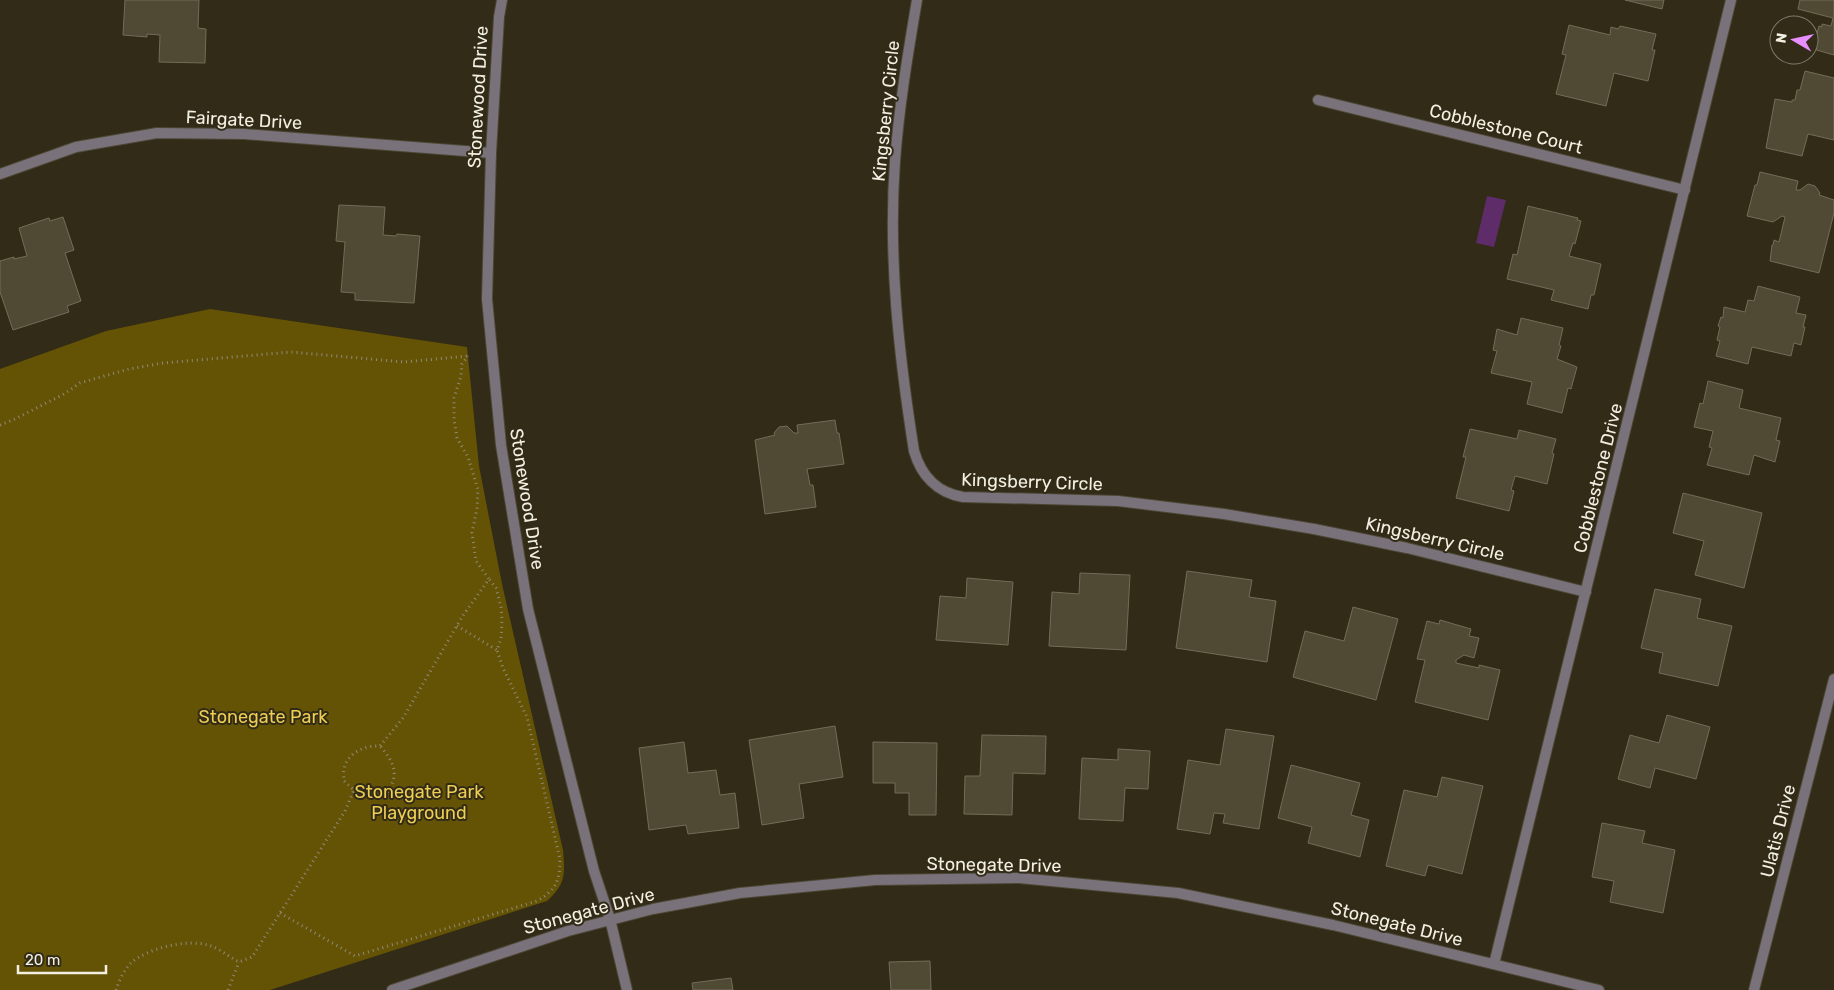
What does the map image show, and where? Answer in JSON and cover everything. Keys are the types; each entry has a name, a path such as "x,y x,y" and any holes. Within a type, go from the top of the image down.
{"street":[{"name":"Stonewood Drive","path":"502,0 498,18 491,153 487,299 501,445 528,609 594,871 610,919 627,990"},
{"name":"Kingsberry Circle","path":"917,0 901,102 895,161 893,220 895,299 914,452 919,466 933,484 953,495 962,497 1118,502 1233,515 1407,548 1586,592"},
{"name":"Cobblestone Drive","path":"1494,964 1732,0"},
{"name":"Cobblestone Court","path":"1318,100 1685,190"},
{"name":"Fairgate Drive","path":"0,174 76,147 157,133 244,134 491,153"},
{"name":"Ulatis Drive","path":"1754,990 1834,679"},
{"name":"Stonegate Drive","path":"392,990 568,930 653,909 740,893 875,880 1019,878 1178,893 1333,925 1599,990"}],"path":[{"path":"0,425 64,394 80,383 129,369 163,363 291,352 404,362 468,356 462,364 461,376 454,398 454,419 456,438 468,457 478,490 472,533 476,561 496,588 502,614 501,639 497,650 502,668 527,717 560,859 558,878 554,889 537,902 355,956 280,913"},
{"path":"380,746 403,718 457,626 490,579"},
{"path":"457,626 497,650"},
{"path":"371,745 380,746 395,770 393,785 387,794 372,797 362,795 344,781 344,768 349,758 358,750 371,745"},
{"path":"228,990 239,962 252,957 345,811 354,790"},
{"path":"116,990 132,962 153,950 166,946 196,943 209,945 239,962"}],"green space":[{"name":"Stonegate Park","path":"210,309 467,347 479,466 502,584 563,850 563,878 558,889 547,901 270,990 0,990 0,369 106,331"}],"shaded area":[{"path":"1487,196 1506,200 1494,247 1476,243"}],"building":[{"path":"125,0 199,0 198,28 206,29 205,63 159,62 160,35 147,34 147,37 123,35"},
{"path":"1625,0 1664,0 1662,9"},
{"path":"1800,0 1834,0 1834,55 1819,51 1819,26 1822,27 1822,24 1831,26 1833,18 1798,9"},
{"path":"1569,25 1610,35 1611,27 1618,29 1620,26 1656,34 1652,50 1655,50 1648,81 1614,73 1606,106 1556,94 1566,55 1562,54"},
{"path":"1805,71 1834,78 1834,140 1808,134 1802,156 1766,148 1775,99 1792,102 1792,100 1795,100"},
{"path":"1760,172 1798,181 1796,190 1800,190 1808,184 1815,186 1820,193 1819,195 1834,200 1834,213 1819,273 1770,261 1772,245 1774,240 1779,242 1785,217 1782,216 1773,222 1747,216"},
{"path":"339,205 385,207 383,235 420,236 414,303 355,300 355,293 341,292 345,242 336,241"},
{"path":"1528,206 1578,218 1577,220 1581,221 1575,244 1573,243 1569,256 1601,264 1594,295 1591,295 1588,309 1551,300 1554,290 1507,279 1513,254 1517,255"},
{"path":"63,217 74,250 65,253 81,301 67,306 69,312 13,330 0,292 0,261 27,256 19,228 49,218 50,221"},
{"path":"1758,286 1800,297 1796,313 1806,315 1801,345 1794,343 1791,356 1752,347 1748,364 1716,356 1720,341 1717,340 1720,327 1718,326 1721,317 1723,318 1724,307 1745,312 1748,300 1754,301"},
{"path":"1521,318 1563,328 1557,359 1577,367 1571,389 1568,388 1562,413 1527,404 1532,382 1491,373 1497,351 1493,350 1497,329 1517,335"},
{"path":"1708,381 1743,390 1739,408 1781,418 1776,440 1780,441 1775,462 1754,455 1749,475 1707,465 1712,448 1709,447 1713,431 1694,427 1700,403 1703,404"},
{"path":"835,420 844,464 807,469 810,485 813,485 816,507 765,514 755,440 775,435 774,433 779,427 787,426 794,433 798,433 797,425"},
{"path":"1470,429 1517,439 1519,430 1556,439 1547,484 1515,476 1511,490 1514,491 1509,511 1456,498 1466,457 1463,457"},
{"path":"1683,493 1762,513 1744,588 1695,575 1704,541 1673,533"},
{"path":"1187,571 1252,580 1249,597 1276,601 1267,662 1176,648"},
{"path":"1080,573 1130,575 1126,650 1049,646 1052,592 1079,594"},
{"path":"967,578 1013,582 1008,645 936,640 940,596 966,598"},
{"path":"1655,589 1701,599 1697,618 1732,626 1718,686 1659,673 1663,653 1641,648"},
{"path":"1353,607 1398,619 1376,700 1293,677 1305,631 1344,641"},
{"path":"1440,620 1471,629 1469,636 1479,638 1474,658 1464,655 1456,660 1456,663 1479,668 1479,665 1500,670 1488,720 1415,702 1425,660 1417,659 1427,621 1439,624"},
{"path":"1667,715 1710,727 1696,779 1655,768 1650,788 1618,779 1630,735 1659,743"},
{"path":"835,726 843,777 799,784 804,818 762,825 749,740"},
{"path":"1226,729 1274,736 1259,829 1223,823 1225,814 1214,813 1210,834 1177,829 1188,760 1220,765"},
{"path":"982,735 1046,736 1045,774 1013,773 1012,815 964,814 965,776 980,776"},
{"path":"684,742 688,773 716,770 720,795 735,793 739,828 688,834 686,825 649,830 639,748"},
{"path":"873,742 937,743 936,815 909,815 909,793 895,793 895,783 873,783"},
{"path":"1118,749 1150,751 1148,789 1125,788 1123,821 1079,819 1082,758 1118,760"},
{"path":"1291,765 1360,783 1351,815 1369,820 1360,857 1308,843 1312,827 1278,818"},
{"path":"1442,777 1483,786 1462,874 1428,865 1425,876 1386,866 1404,790 1437,797"},
{"path":"1602,823 1645,831 1642,843 1675,850 1663,913 1610,902 1614,881 1592,877"},
{"path":"930,961 931,990 891,990 889,962"},
{"path":"731,978 733,990 693,990 692,983"}],"park label":[{"name":"Stonegate Park Playground","path":"419,802"}]}
